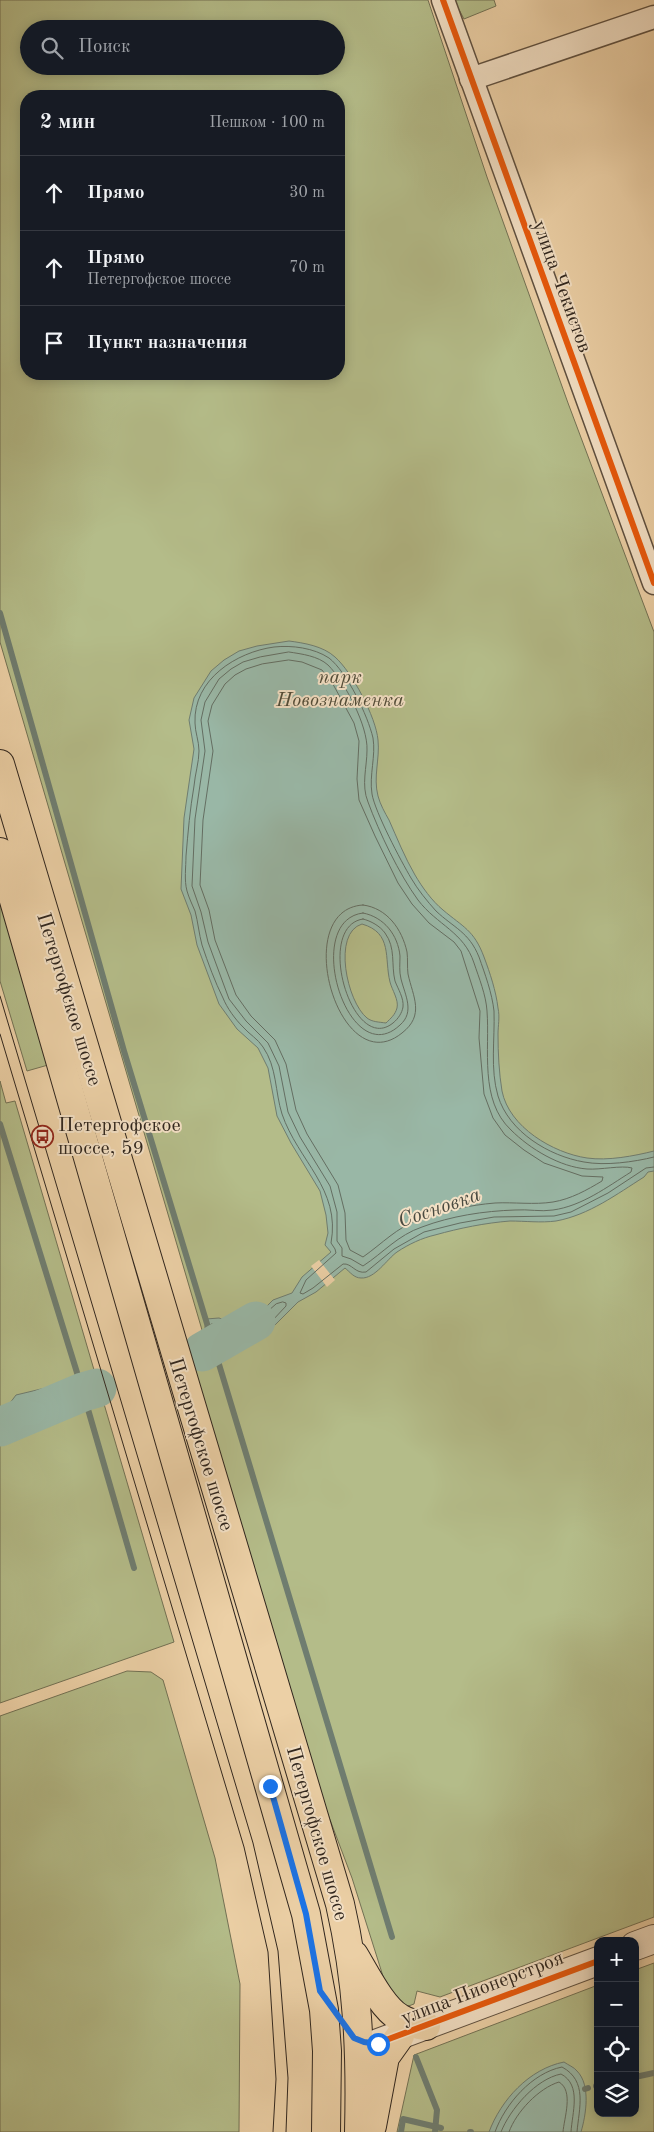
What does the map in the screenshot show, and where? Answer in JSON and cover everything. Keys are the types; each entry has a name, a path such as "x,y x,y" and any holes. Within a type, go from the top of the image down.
{"main road":[{"name":"Петергофское шоссе","path":"0,764 337,1895 350,1950 356,1996 374,2043 358,2132"},
{"name":"Петергофское шоссе","path":"0,852 306,1914 320,1991 327,2051 327,2121"},
{"path":"350,1950 387,2007 398,2018 410,2023 426,2026"},
{"path":"320,1991 348,2032 374,2043 390,2047 385,2057 371,2132"},
{"path":"327,2121 350,2065 374,2043"}],"street":[{"name":"улица Чекистов","path":"443,0 654,584"},
{"path":"471,79 654,17"},
{"path":"639,1945 654,1939"},
{"name":"улица Пионерстроя","path":"374,2043 426,2026 594,1963"}],"green space":[{"name":"парк Новознаменка","path":"0,0 428,0 487,177 568,403 654,632 654,1917 600,1937 594,1937 594,1939 440,1997 417,1991 414,2004 403,2008 388,1992 352,1878 318,1788 187,1354 207,1347 0,642"},
{"path":"454,0 494,0 496,6 464,19"},
{"path":"0,901 48,1065 27,1071 0,981"},
{"path":"0,1081 6,1103 15,1101 174,1642 0,1703"},
{"path":"127,1671 151,1672 163,1680 215,1858 240,1984 239,2132 0,2132 0,1716"},
{"path":"654,1963 654,2132 397,2132 414,2055 594,1987 594,2117 639,2117 639,1969"}],"water":[{"path":"289,641 325,650 342,664 356,684 373,719 376,730 378,754 376,782 381,805 415,875 431,898 472,935 486,963 499,1011 498,1056 502,1091 506,1104 513,1116 534,1136 547,1144 574,1155 604,1159 654,1151 654,1171 648,1172 644,1177 602,1203 568,1218 550,1222 510,1221 491,1223 430,1236 406,1246 376,1272 366,1277 356,1277 345,1268 316,1292 298,1302 275,1325 259,1330 252,1329 236,1336 217,1358 209,1347 202,1352 206,1319 219,1318 225,1320 247,1315 254,1310 266,1307 273,1300 292,1293 302,1277 331,1252 325,1245 328,1233 320,1191 277,1116 268,1068 258,1048 237,1029 219,1004 197,945 191,915 181,889 184,818 194,749 189,720 194,698 211,671 224,660 239,651","holes":["362,924 379,933 383,940 390,982 397,1002 395,1013 386,1023 369,1019 360,1010 349,984 346,968 345,953 347,940 353,930"]},
{"path":"78,1380 83,1396 59,1402 35,1412 25,1411 20,1418 14,1412 10,1416 0,1417 0,1410 7,1407 16,1395 41,1389 56,1388"},
{"path":"564,2062 576,2070 581,2077 586,2092 586,2109 581,2132 489,2132 501,2109 518,2088 539,2071"}],"pier":[{"path":"319,1260 335,1280 327,1287 311,1266"}],"waterway":[{"path":"0,613 124,1051 208,1327"},
{"path":"0,1124 83,1392 134,1568"},
{"name":"Сосновка","path":"202,1352 256,1321"},
{"path":"215,1351 392,1937"},
{"name":"Сосновка","path":"0,1427 83,1392 97,1388"},
{"path":"416,2057 437,2110 435,2132"},
{"path":"639,2076 654,2073"},
{"path":"401,2132 403,2119 441,2128"}],"tram line":[{"path":"0,996 253,1843 278,1951 288,2078 286,2132"},
{"path":"0,1034 244,1847 268,1952 276,2079 273,2132"}],"cycle path":[{"path":"443,0 654,583"},
{"path":"378,2043 594,1962"}],"place":[{"name":"Петергофское шоссе, 59","path":"42,1136"}],"route":[{"path":"270,1786 306,1914 320,1991 354,2038 378,2044"}]}
